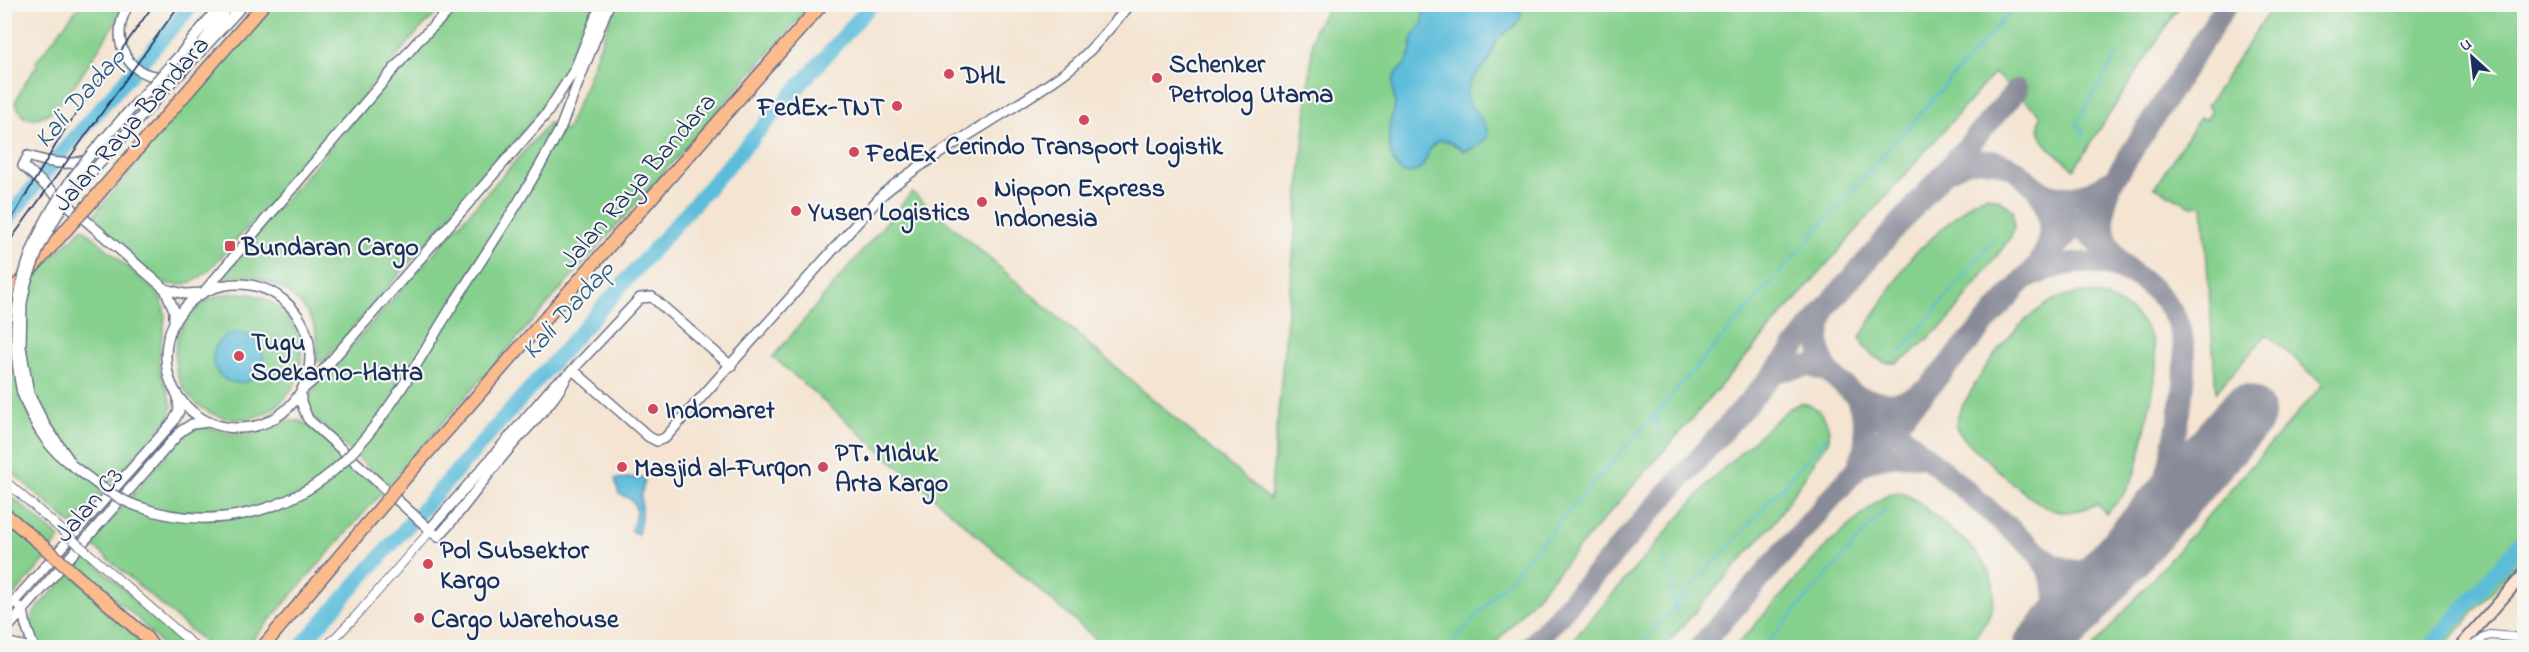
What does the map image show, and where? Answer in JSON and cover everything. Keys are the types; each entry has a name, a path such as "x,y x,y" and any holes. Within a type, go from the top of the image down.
{"main road":[{"name":"Jalan Raya Bandara","path":"4,300 264,4"},
{"name":"Jalan Raya Bandara","path":"262,648 398,486 822,4"},
{"path":"4,513 145,636 154,648"},
{"path":"2459,648 2524,574"}],"street":[{"path":"129,4 123,13 120,25 125,52 133,67 154,77 167,77 183,71"},
{"path":"73,466 58,456 35,424 13,366 9,316 21,253 59,190 179,56 221,4"},
{"name":"Jalan Raya Bandara","path":"230,4 183,69 62,206 32,265 22,303 21,347 29,394 45,425 73,466 101,487 135,506 173,516 198,519 220,519 257,510 296,496 343,462 386,410 526,190 560,129 609,4"},
{"name":"Jalan Raya Bandara","path":"165,289 23,166 28,156 57,164 73,164 93,159 107,149 244,4"},
{"path":"433,532 308,419 290,413 280,415 259,426 244,429 229,428 212,423 191,411 176,393 167,370 166,355 168,339 174,322 184,308 203,293 417,42 456,4"},
{"path":"280,415 318,376 542,120 574,69 601,4"},
{"path":"570,373 649,437 657,441 665,438 883,194 946,148 1067,71 1131,4"},
{"path":"165,289 185,294 203,293 221,286 244,285 272,292 292,308 304,327 308,342 308,366 301,402 308,419"},
{"path":"165,289 174,310 174,322"},
{"path":"325,648 433,532 555,384 570,373 635,302 644,296 649,296 731,366"},
{"name":"Jalan C3","path":"4,613 9,603 173,422 179,411 176,393"},
{"name":"Jalan C3","path":"4,632 181,431 198,422 212,423"},
{"path":"4,480 197,648"},
{"path":"4,642 32,648 23,610 9,603"},
{"path":"128,622 149,648"},
{"path":"2472,648 2484,637 2490,635 2524,638"}],"green space":[{"path":"80,5 126,5 77,81 56,107 42,116 24,117 15,103 23,86 37,66 36,62"},
{"path":"273,5 446,5 420,29 292,179 208,271 196,280 181,285 160,283 90,220 175,116"},
{"path":"463,5 594,5 582,38 567,68 528,126 325,360 317,362 318,341 315,328 309,315 289,294 264,280 236,276 222,278 220,274 426,38"},
{"path":"615,5 811,5 388,485 314,418 309,406 310,393 549,123 566,131"},
{"path":"1329,5 2180,5 2074,169 2043,140 2039,124 2041,115 1994,73 1492,647 1105,647 773,357 912,192 1270,500 1314,30"},
{"path":"2273,5 2524,5 2524,555 2443,647 2093,647 2323,384 2267,334 2216,392 2203,205 2191,206 2155,187 2200,117 2206,120 2212,111 2207,106"},
{"path":"1988,196 1999,199 2013,210 2014,229 2010,238 1949,320 1908,356 1896,363 1885,363 1873,356 1864,347 1860,337 1911,257 1974,200"},
{"path":"83,228 156,292 162,301 165,318 159,365 172,406 169,419 72,525 5,466 5,312 45,264"},
{"path":"238,293 262,298 282,312 296,332 301,356 296,380 282,400 262,414 238,419 214,414 194,400 180,380 175,356 180,332 194,312 214,298"},
{"path":"2090,293 2115,302 2136,316 2151,337 2155,350 2156,364 2152,395 2135,473 2125,492 2106,514 2097,504 2075,511 2061,512 2038,502 2012,483 1967,442 1956,426 1962,407 1986,366 2016,329 2040,309 2062,296"},
{"path":"1800,403 1813,407 1822,415 1828,427 1829,440 1773,524 1664,647 1567,647 1714,477 1788,409"},
{"path":"287,421 300,421 312,428 383,491 246,647 210,647 91,544 178,441 188,433 203,427 234,434 245,434 261,431"},
{"path":"5,491 60,538 51,549 5,508"},
{"path":"1900,493 1918,502 1965,541 1982,560 1993,582 1992,608 1985,624 1968,647 1735,647 1823,549 1878,501 1888,495"},
{"path":"4,521 48,556 13,597 5,601"},
{"path":"86,555 188,647 164,647 137,618 77,566"},
{"path":"71,573 145,647 36,647 29,628 34,612"}],"water":[{"path":"1422,5 1519,5 1521,12 1515,26 1497,40 1490,58 1474,76 1468,88 1469,103 1485,125 1487,138 1476,147 1465,151 1448,141 1438,141 1430,148 1419,170 1406,173 1396,165 1390,151 1389,128 1395,105 1392,86 1395,76 1408,60 1413,38 1422,23 1424,17"},
{"path":"238,333 247,335 258,344 263,358 261,367 252,378 238,383 229,381 218,372 213,358 215,349 224,338"},
{"path":"642,477 645,481 641,495 638,534 631,531 636,508 631,500 619,494 615,479"}],"waterway":[{"name":"Kali Dadap","path":"4,223 68,145 193,4"},
{"name":"Kali Dadap","path":"299,648 872,4"},
{"path":"1448,648 2017,4"},
{"path":"2081,137 2085,132 2076,125 2118,53"},
{"path":"1901,352 1995,238"},
{"path":"1655,414 1660,437"},
{"path":"1637,648 1827,437"},
{"path":"1763,648 1885,509"},
{"name":"Kali Dadap","path":"2429,648 2524,539"},
{"path":"1665,557 1676,615"}],"taxiway":[{"path":"1699,648 2017,287 2109,187 2227,4"},
{"path":"1530,648 1776,371 1827,306 2017,90"},
{"path":"1950,170 1966,163 1983,160 2016,170 2157,292 2171,309 2184,346 2184,388 2162,488 2154,506 2125,553"},
{"path":"2041,190 2057,196 2075,196 2093,191 2108,182"},
{"path":"2110,189 2105,206 2104,223 2107,239 2115,255"},
{"path":"2038,191 2046,207 2049,225 2048,242 2041,259"},
{"path":"2033,276 2056,267 2080,263 2105,265 2128,273"},
{"path":"1824,313 1819,338 1821,355 1828,371 1834,377"},
{"path":"1776,371 1809,366 1828,372 2050,563 2070,570 2088,571 2105,567 2122,555"},
{"path":"1859,463 1864,446 1865,430 1856,396 1889,403 1905,400 1921,392"},
{"path":"1860,466 1884,457 1926,457 1923,454"},
{"path":"2040,557 2052,579 2056,600 2054,622 2044,645"}],"runway":[{"path":"2042,648 2246,414"}],"tram line":[{"path":"4,232 64,131 154,4"},
{"path":"4,249 180,4"}],"place":[{"name":"DHL","path":"949,74"},
{"name":"Schenker Petrolog Utama","path":"1157,78"},
{"name":"FedEx-TNT","path":"897,106"},
{"name":"Cerindo Transport Logistik","path":"1084,120"},
{"name":"FedEx","path":"854,152"},
{"name":"Nippon Express Indonesia","path":"982,202"},
{"name":"Yusen Logistics","path":"796,211"},
{"name":"Bundaran Cargo","path":"230,246"},
{"name":"Tugu Soekarno-Hatta","path":"239,356"},
{"name":"Indomaret","path":"653,409"},
{"name":"Masjid al-Furqon","path":"622,467"},
{"name":"PT. MIduk Arta Kargo","path":"823,467"},
{"name":"Pol Subsektor Kargo","path":"428,564"},
{"name":"Cargo Warehouse","path":"419,618"}]}
